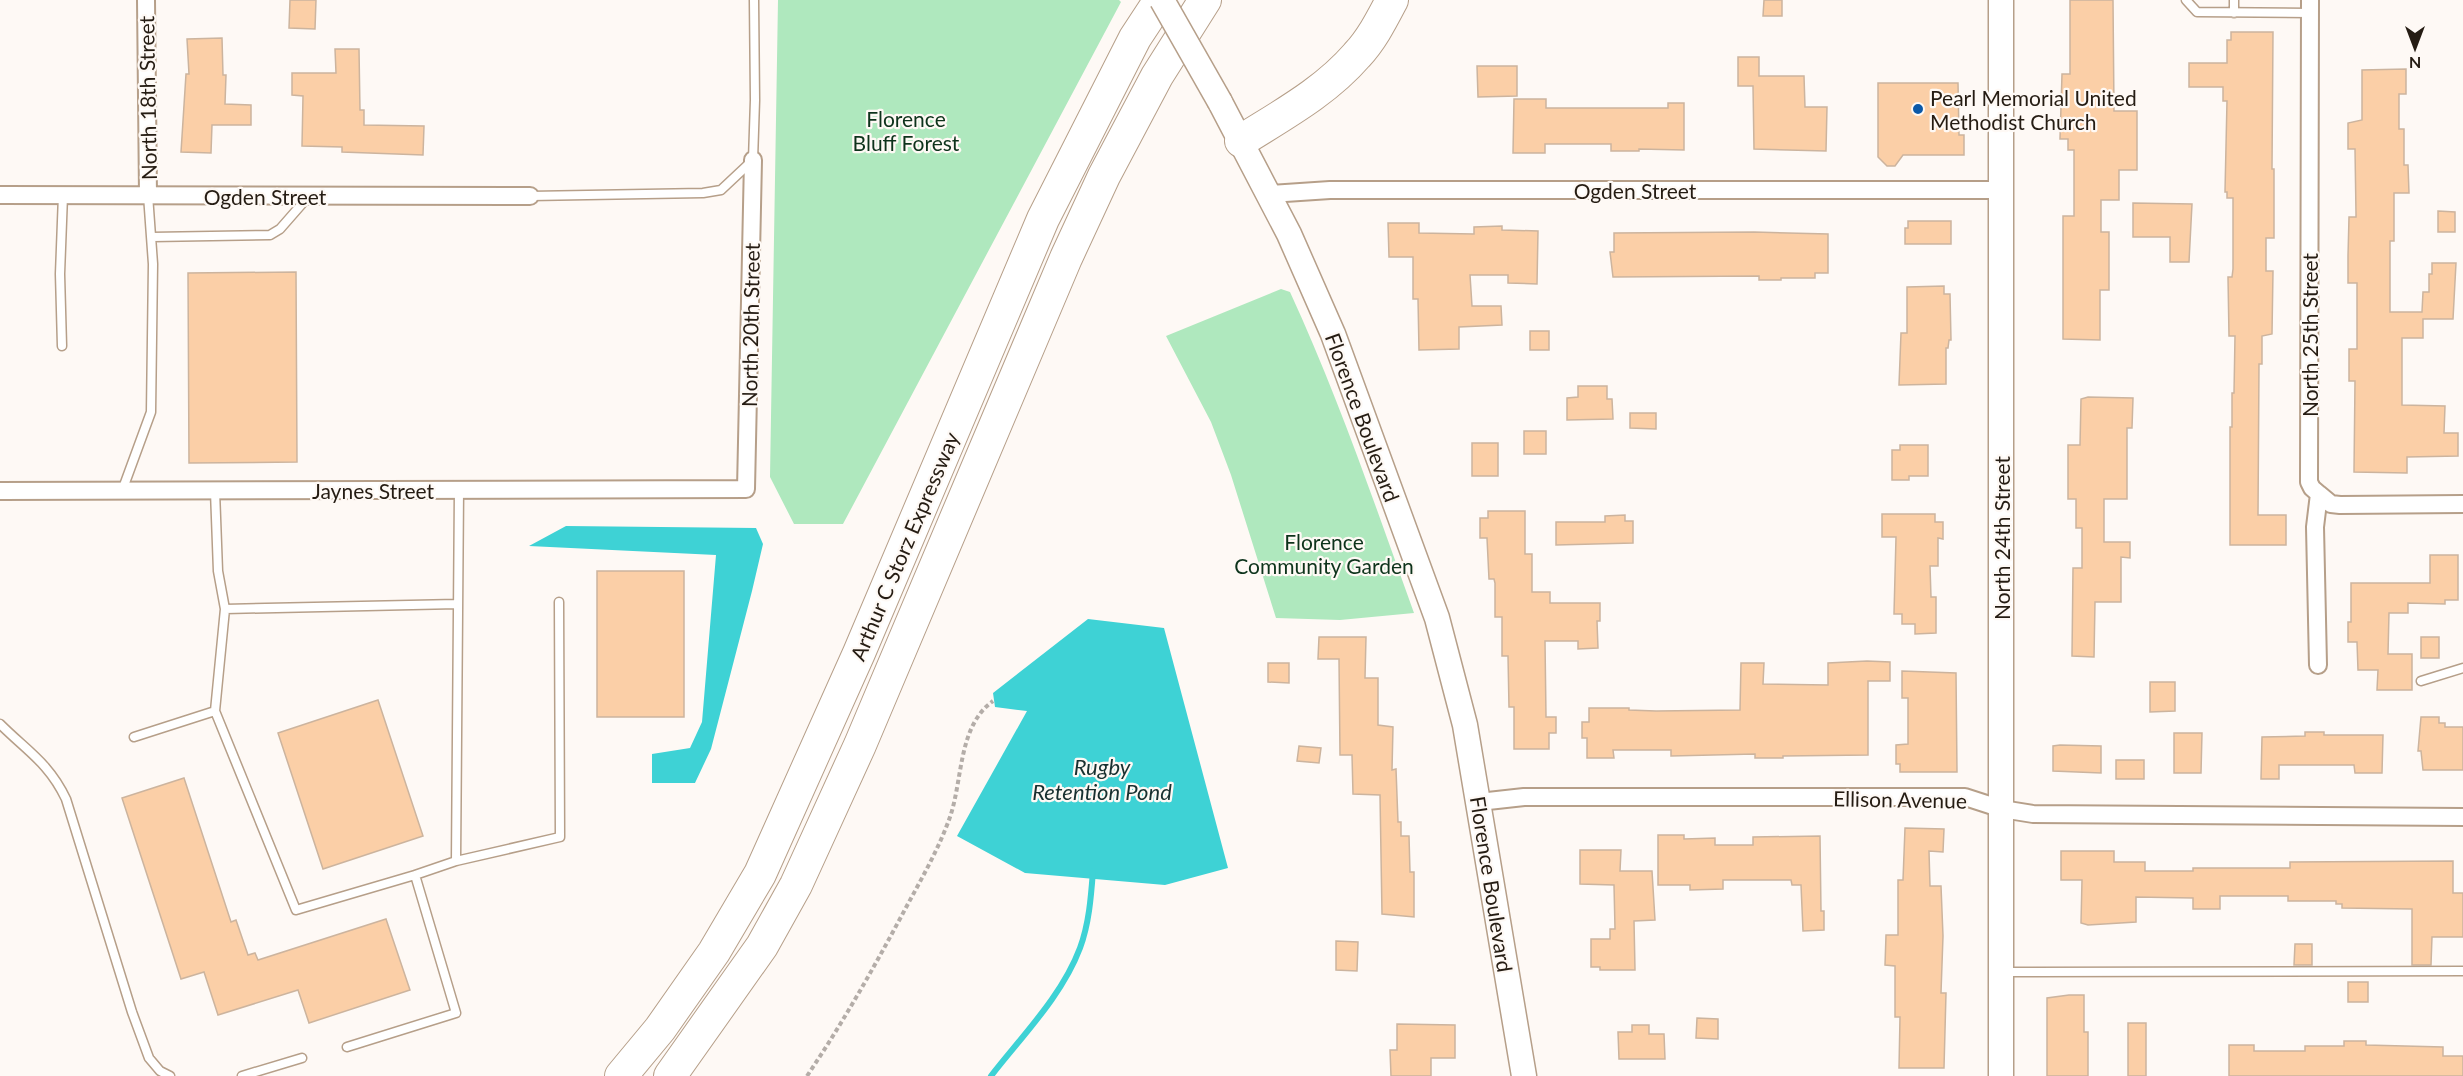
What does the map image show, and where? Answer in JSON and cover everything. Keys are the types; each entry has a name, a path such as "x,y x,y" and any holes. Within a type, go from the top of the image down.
{"highway":[{"name":"Arthur C Storz Expressway","path":"621,1076 660,1029 714,952 760,874 859,654 1043,219 1135,38 1161,0"},
{"name":"Arthur C Storz Expressway","path":"670,1076 762,946 796,885 860,745 1066,258 1104,176 1157,76 1204,0"},
{"path":"1241,141 1315,94 1340,74 1365,45 1392,0"}],"street":[{"name":"North 18th Street","path":"146,0 148,195"},
{"name":"Florence Boulevard","path":"1161,0 1221,102 1270,194 1333,333 1437,618 1465,725 1524,1076"},
{"name":"North 24th Street","path":"2001,0 2001,1076"},
{"name":"North 25th Street","path":"2310,6 2309,482 2319,494 2315,527 2318,665"},
{"name":"North 20th Street","path":"746,489 753,160"},
{"name":"Ogden Street","path":"1270,194 1330,190 2001,190"},
{"name":"Ogden Street","path":"0,195 530,196"},
{"name":"Jaynes Street","path":"0,491 746,489"},
{"path":"2319,494 2331,504 2340,506 2463,504"},
{"name":"Ellison Avenue","path":"1479,802 1524,797 1965,797 2002,809 2033,814 2463,817"}],"lane":[{"path":"530,196 703,193 721,190 753,160 754,0"},
{"path":"2186,0 2197,12 2234,13 2310,6"},
{"path":"2234,0 2234,13"},
{"path":"62,346 60,274 63,195"},
{"path":"122,492 151,412 152,237 148,195"},
{"path":"152,237 270,235 280,229 308,196"},
{"path":"456,861 459,490"},
{"path":"215,491 218,571 225,609 215,711 296,910 456,861 560,837 559,602"},
{"path":"225,609 457,604"},
{"path":"2421,681 2463,668"},
{"path":"134,737 215,711"},
{"path":"0,724 39,758 57,780 66,800 132,1012 149,1058 160,1071 170,1076"},
{"path":"347,1047 456,1013 416,874"},
{"path":"2001,972 2463,971"},
{"path":"242,1076 302,1058"}],"path":[{"path":"807,1076 838,1030 870,974 937,846 950,818 965,750 975,718 993,701"}],"green space":[{"name":"Florence Bluff Forest","path":"778,0 1119,0 1121,2 843,524 794,524 770,477"},
{"name":"Florence Community Garden","path":"1281,289 1290,292 1308,331 1414,613 1340,620 1276,618 1231,475 1211,422 1166,336"}],"water":[{"path":"566,526 756,528 763,544 752,591 711,749 695,783 652,783 652,754 690,748 702,722 716,555 529,546"},
{"name":"Rugby Retention Pond","path":"1088,619 1164,628 1228,868 1165,885 1025,873 957,836 1027,711 995,707 993,693"}],"building":[{"path":"290,0 316,0 315,29 289,28"},
{"path":"1764,0 1782,0 1782,16 1763,16"},
{"path":"2070,0 2113,0 2114,111 2137,111 2137,170 2119,170 2119,200 2101,200 2101,232 2109,232 2109,290 2100,290 2100,340 2063,339 2063,216 2074,216 2074,150 2068,150 2068,139 2060,139 2062,74 2070,74"},
{"path":"2231,32 2273,32 2274,238 2266,238 2266,271 2273,271 2272,334 2262,336 2262,364 2259,364 2258,515 2286,515 2286,545 2230,545 2230,427 2232,427 2232,393 2234,393 2235,336 2229,336 2228,277 2232,277 2233,269 2233,198 2227,198 2227,192 2225,192 2227,101 2223,101 2223,87 2189,87 2189,63 2227,63 2227,40 2231,40"},
{"path":"222,38 223,75 226,75 225,104 251,105 251,125 212,125 211,153 181,152 186,74 189,74 187,39"},
{"path":"335,49 359,49 360,110 364,110 364,125 424,126 423,155 342,152 342,147 302,146 303,96 292,95 292,73 336,73"},
{"path":"1738,57 1759,57 1759,76 1804,76 1805,107 1827,107 1826,151 1754,149 1753,86 1738,86"},
{"path":"1477,66 1517,66 1517,96 1478,97"},
{"path":"2406,69 2406,94 2399,94 2399,129 2404,129 2404,165 2408,165 2409,193 2394,193 2394,241 2390,241 2390,312 2422,312 2423,292 2429,292 2429,274 2432,274 2432,263 2456,263 2453,319 2423,319 2423,338 2402,338 2402,405 2445,406 2444,433 2458,433 2458,456 2407,457 2407,473 2354,472 2355,381 2349,381 2349,349 2357,349 2357,283 2348,283 2348,256 2349,217 2356,217 2355,149 2348,149 2348,123 2362,120 2362,70"},
{"name":"Pearl Memorial United Methodist Church","path":"1878,83 1958,83 1959,135 1964,135 1964,155 1903,155 1895,166 1887,166 1878,157"},
{"path":"1514,99 1546,99 1546,108 1668,108 1668,103 1684,103 1684,150 1611,151 1611,144 1545,144 1545,153 1513,153"},
{"path":"2133,203 2192,204 2189,262 2170,262 2170,237 2133,237"},
{"path":"2438,211 2455,212 2455,232 2438,232"},
{"path":"1908,221 1951,221 1951,244 1905,244 1905,228 1908,228"},
{"path":"1388,223 1419,223 1419,233 1474,234 1474,227 1502,226 1502,230 1538,231 1537,284 1508,283 1508,275 1470,275 1472,306 1501,306 1502,325 1459,327 1459,349 1419,350 1418,299 1413,299 1413,257 1389,257"},
{"path":"1614,233 1828,234 1828,273 1815,273 1815,278 1781,278 1781,280 1759,280 1759,276 1613,277 1610,252 1614,252"},
{"path":"296,272 297,462 189,463 188,273"},
{"path":"1944,286 1944,294 1950,294 1951,340 1946,348 1946,384 1899,385 1901,333 1907,333 1907,287"},
{"path":"1530,331 1549,331 1549,350 1530,350"},
{"path":"1578,386 1607,386 1607,399 1612,399 1613,419 1567,420 1567,398 1578,397"},
{"path":"2088,397 2133,398 2132,428 2127,428 2127,499 2104,499 2104,542 2130,542 2130,558 2121,557 2121,602 2095,602 2094,657 2072,656 2073,568 2082,568 2082,528 2076,528 2076,499 2068,499 2068,445 2080,445 2081,399"},
{"path":"1630,413 1656,413 1656,429 1630,428"},
{"path":"1524,431 1546,431 1546,454 1524,454"},
{"path":"1472,443 1498,443 1498,476 1472,476"},
{"path":"1900,445 1928,445 1928,476 1909,476 1909,480 1892,480 1892,450 1900,450"},
{"path":"1488,511 1525,511 1525,554 1532,554 1532,592 1550,592 1550,603 1600,603 1600,621 1597,621 1598,648 1578,649 1578,641 1545,641 1546,717 1556,717 1556,733 1549,733 1549,749 1514,749 1514,707 1509,707 1508,656 1502,656 1502,617 1495,617 1495,583 1494,579 1489,579 1487,538 1480,538 1480,518 1488,518"},
{"path":"1882,514 1935,514 1935,522 1943,522 1943,539 1938,538 1938,566 1930,566 1931,597 1936,597 1936,633 1915,634 1915,624 1902,624 1902,614 1894,614 1896,537 1882,537"},
{"path":"1625,515 1625,521 1633,521 1633,543 1556,545 1556,522 1605,522 1605,516"},
{"path":"2430,555 2458,555 2458,600 2445,600 2445,604 2408,603 2408,613 2389,613 2388,654 2412,654 2412,690 2377,690 2378,670 2358,670 2357,642 2348,642 2348,622 2351,622 2351,583 2430,583"},
{"path":"597,571 684,571 684,717 597,717"},
{"path":"1319,637 1366,637 1365,678 1378,678 1378,725 1393,727 1392,770 1396,769 1398,822 1401,822 1401,836 1409,836 1410,872 1414,872 1414,917 1382,914 1380,795 1353,794 1352,755 1340,755 1339,659 1318,659"},
{"path":"2421,637 2439,637 2439,658 2421,658"},
{"path":"1890,662 1890,681 1868,681 1868,755 1755,758 1755,754 1671,756 1671,750 1613,750 1614,758 1587,758 1587,738 1582,738 1582,722 1589,722 1589,708 1656,711 1740,710 1741,663 1764,663 1763,684 1828,685 1828,663"},
{"path":"1268,663 1289,663 1289,683 1268,682"},
{"path":"1902,671 1956,673 1957,772 1900,772 1900,764 1896,764 1896,745 1908,744 1908,698 1902,698"},
{"path":"2150,682 2175,682 2175,711 2150,712"},
{"path":"378,700 423,836 323,869 278,733"},
{"path":"2421,717 2439,717 2439,723 2445,723 2445,727 2463,727 2463,770 2423,770 2421,751 2418,751"},
{"path":"2305,732 2324,732 2324,735 2383,735 2382,773 2355,773 2354,765 2279,765 2279,779 2261,779 2262,737 2305,736"},
{"path":"2174,733 2202,733 2201,773 2174,773"},
{"path":"1299,746 1321,748 1319,763 1297,761"},
{"path":"2053,746 2101,746 2101,773 2053,771"},
{"path":"2116,760 2144,760 2144,779 2116,779"},
{"path":"184,778 231,922 236,920 248,955 255,953 258,960 386,919 410,990 309,1023 298,990 218,1015 204,972 181,979 122,798"},
{"path":"1905,828 1944,829 1943,852 1929,851 1930,886 1941,886 1943,936 1941,993 1946,993 1944,1068 1899,1068 1900,1017 1895,1017 1895,966 1885,965 1886,935 1898,935 1898,880 1903,880"},
{"path":"1658,835 1684,835 1684,839 1715,838 1715,845 1753,845 1753,837 1820,836 1821,911 1824,911 1824,930 1803,931 1801,885 1792,885 1791,880 1723,880 1723,889 1690,890 1690,885 1658,885"},
{"path":"1580,850 1621,850 1620,871 1652,871 1655,920 1634,921 1635,970 1600,970 1600,967 1591,967 1591,939 1610,939 1610,929 1615,929 1614,885 1580,884"},
{"path":"2061,851 2114,851 2114,862 2145,862 2145,871 2193,871 2193,868 2290,868 2290,862 2453,861 2453,893 2463,893 2463,937 2432,937 2431,965 2412,965 2412,909 2342,908 2342,904 2336,904 2336,901 2288,901 2288,896 2220,896 2220,909 2193,909 2193,898 2136,897 2136,922 2088,925 2081,923 2082,880 2061,880"},
{"path":"1336,941 1358,942 1357,971 1336,970"},
{"path":"2295,944 2312,944 2312,965 2294,965"},
{"path":"2348,982 2368,982 2368,1002 2348,1002"},
{"path":"2084,995 2084,1032 2088,1032 2088,1076 2047,1076 2047,998"},
{"path":"1697,1018 1718,1019 1718,1039 1696,1038"},
{"path":"2128,1023 2146,1023 2146,1076 2128,1076"},
{"path":"1397,1024 1455,1025 1455,1058 1431,1058 1431,1076 1391,1076 1390,1050 1397,1050"},
{"path":"1632,1025 1649,1025 1649,1034 1664,1034 1665,1059 1619,1059 1618,1032 1632,1032"},
{"path":"2344,1041 2366,1041 2366,1045 2443,1047 2443,1056 2463,1056 2463,1076 2229,1076 2229,1045 2254,1045 2254,1051 2305,1051 2305,1046 2344,1046"}],"waterway":[{"path":"991,1076 1052,999 1072,966 1086,930 1093,871"}],"place":[{"name":"Pearl Memorial United Methodist Church","path":"1918,109"}]}
